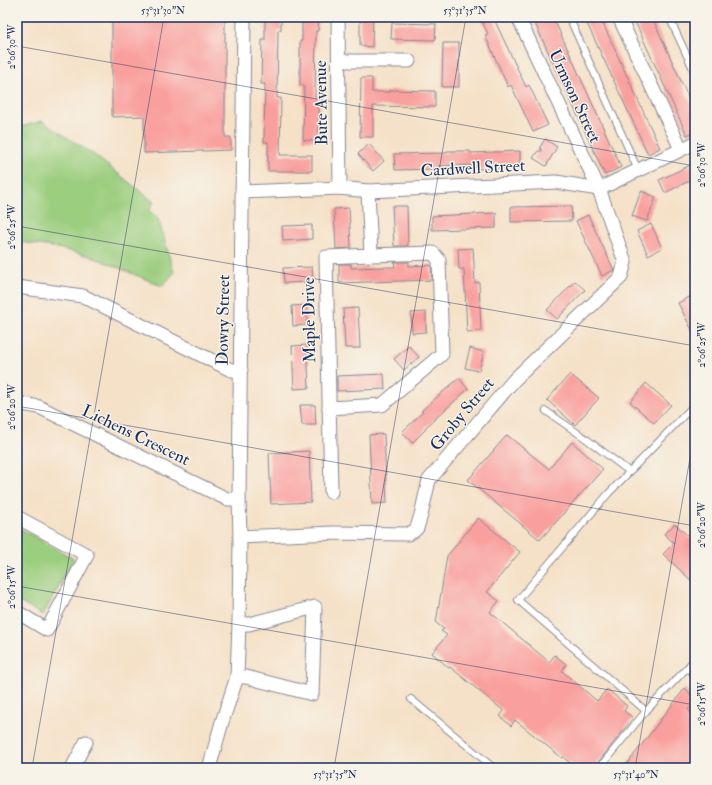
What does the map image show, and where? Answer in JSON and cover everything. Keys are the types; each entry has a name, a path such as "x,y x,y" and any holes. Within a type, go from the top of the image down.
{"street":[{"name":"Dowry Street","path":"209,768 237,677 240,537 239,499 244,17"},
{"name":"Bute Avenue","path":"338,17 340,188"},
{"name":"Urmson Street","path":"518,17 599,190"},
{"path":"622,18 681,149"},
{"path":"339,61 408,61"},
{"path":"599,190 695,143"},
{"name":"Cardwell Street","path":"242,192 340,188 368,190 556,182 599,190"},
{"path":"329,408 382,405 442,354 439,260 433,252 370,255 368,190"},
{"name":"Groby Street","path":"240,537 334,534 408,534 414,531 417,528 422,515 429,480 514,380 621,277 625,262 599,190"},
{"name":"Maple Drive","path":"331,492 326,257 370,255"},
{"path":"17,287 83,296 230,370 240,370"},
{"name":"Lichens Crescent","path":"17,402 39,407 227,499 239,499"},
{"path":"17,517 87,555 47,630 17,612"},
{"path":"237,677 312,694 315,607 249,624 239,624"},
{"path":"72,768 86,742"}],"lane":[{"path":"569,17 638,170"},
{"path":"669,17 695,73"},
{"path":"646,711 518,600 608,494 695,404"},
{"path":"546,411 630,472"},
{"path":"599,768 646,711 695,658"},
{"path":"687,668 695,674"},
{"path":"411,699 494,768"}],"green space":[{"path":"42,121 93,154 154,202 149,211 158,218 174,273 162,286 93,257 58,248 20,242 17,243 17,128"},
{"path":"17,527 74,559 43,615 17,601"}],"building":[{"path":"112,17 225,17 225,137 231,137 231,150 144,153 144,116 112,117"},
{"path":"265,17 281,17 281,30 278,30 277,98 281,98 280,155 312,155 312,171 268,171 268,142 264,142 265,84 261,84 262,40 265,40"},
{"path":"302,17 319,17 318,31 316,31 315,97 319,97 319,141 303,140 304,85 300,85 300,41 302,41"},
{"path":"360,17 373,17 372,47 360,46"},
{"path":"480,17 493,17 526,87 529,85 548,125 533,132 511,85 508,87 485,35 488,34"},
{"path":"532,17 553,17 621,167 605,175"},
{"path":"584,17 600,17 660,148 648,154"},
{"path":"633,17 652,17 695,112 695,132 687,135"},
{"path":"392,23 436,24 435,40 391,39"},
{"path":"443,43 459,43 459,87 442,87"},
{"path":"361,78 372,78 372,92 390,92 390,90 435,91 435,107 373,106 373,137 360,137"},
{"path":"545,139 557,147 546,166 533,158 538,151 542,151 540,147"},
{"path":"369,144 384,161 373,171 358,154"},
{"path":"447,151 470,151 470,153 520,151 520,167 476,169 476,165 438,166 438,169 395,170 394,154 447,153"},
{"path":"695,163 695,178 665,193 659,180"},
{"path":"641,191 656,197 647,221 632,216"},
{"path":"392,206 407,206 408,246 394,246"},
{"path":"571,206 572,221 511,222 511,207"},
{"path":"349,208 351,248 336,249 334,209"},
{"path":"496,213 496,228 432,230 432,216"},
{"path":"588,215 614,270 602,276 576,221"},
{"path":"651,224 662,248 648,255 637,231"},
{"path":"312,225 312,239 283,241 282,226"},
{"path":"473,248 475,283 479,282 481,331 467,332 464,269 459,269 458,249"},
{"path":"394,262 409,262 409,266 431,265 432,280 339,283 339,264 351,264 351,268 395,267"},
{"path":"312,267 313,282 284,283 283,268"},
{"path":"575,281 585,290 557,319 547,310"},
{"path":"695,294 695,336 678,303"},
{"path":"307,305 307,325 293,326 292,306"},
{"path":"358,308 360,348 345,348 343,309"},
{"path":"426,312 426,332 412,333 411,313"},
{"path":"307,345 309,388 294,389 292,346"},
{"path":"409,346 419,357 404,370 394,359"},
{"path":"470,348 484,352 479,371 465,368"},
{"path":"384,374 385,389 337,391 337,376"},
{"path":"570,374 599,398 575,425 547,400"},
{"path":"459,378 468,389 425,428 426,429 412,443 402,432 423,412 421,411"},
{"path":"646,383 671,405 654,423 630,402"},
{"path":"300,405 315,405 316,425 302,425"},
{"path":"384,434 387,503 372,504 369,435"},
{"path":"507,435 549,469 572,442 603,469 540,540 468,480"},
{"path":"309,451 311,502 271,504 269,453"},
{"path":"478,518 520,552 487,592 499,601 490,612 549,662 555,655 566,664 562,671 597,701 607,689 627,706 624,711 633,718 595,768 576,768 515,720 511,726 500,716 504,711 432,653 447,635 441,631 444,629 436,623 447,556"},
{"path":"675,524 695,542 695,584 663,554 674,543 664,534"},
{"path":"685,688 695,699 695,704 688,709 695,719 695,768 624,768"}]}
